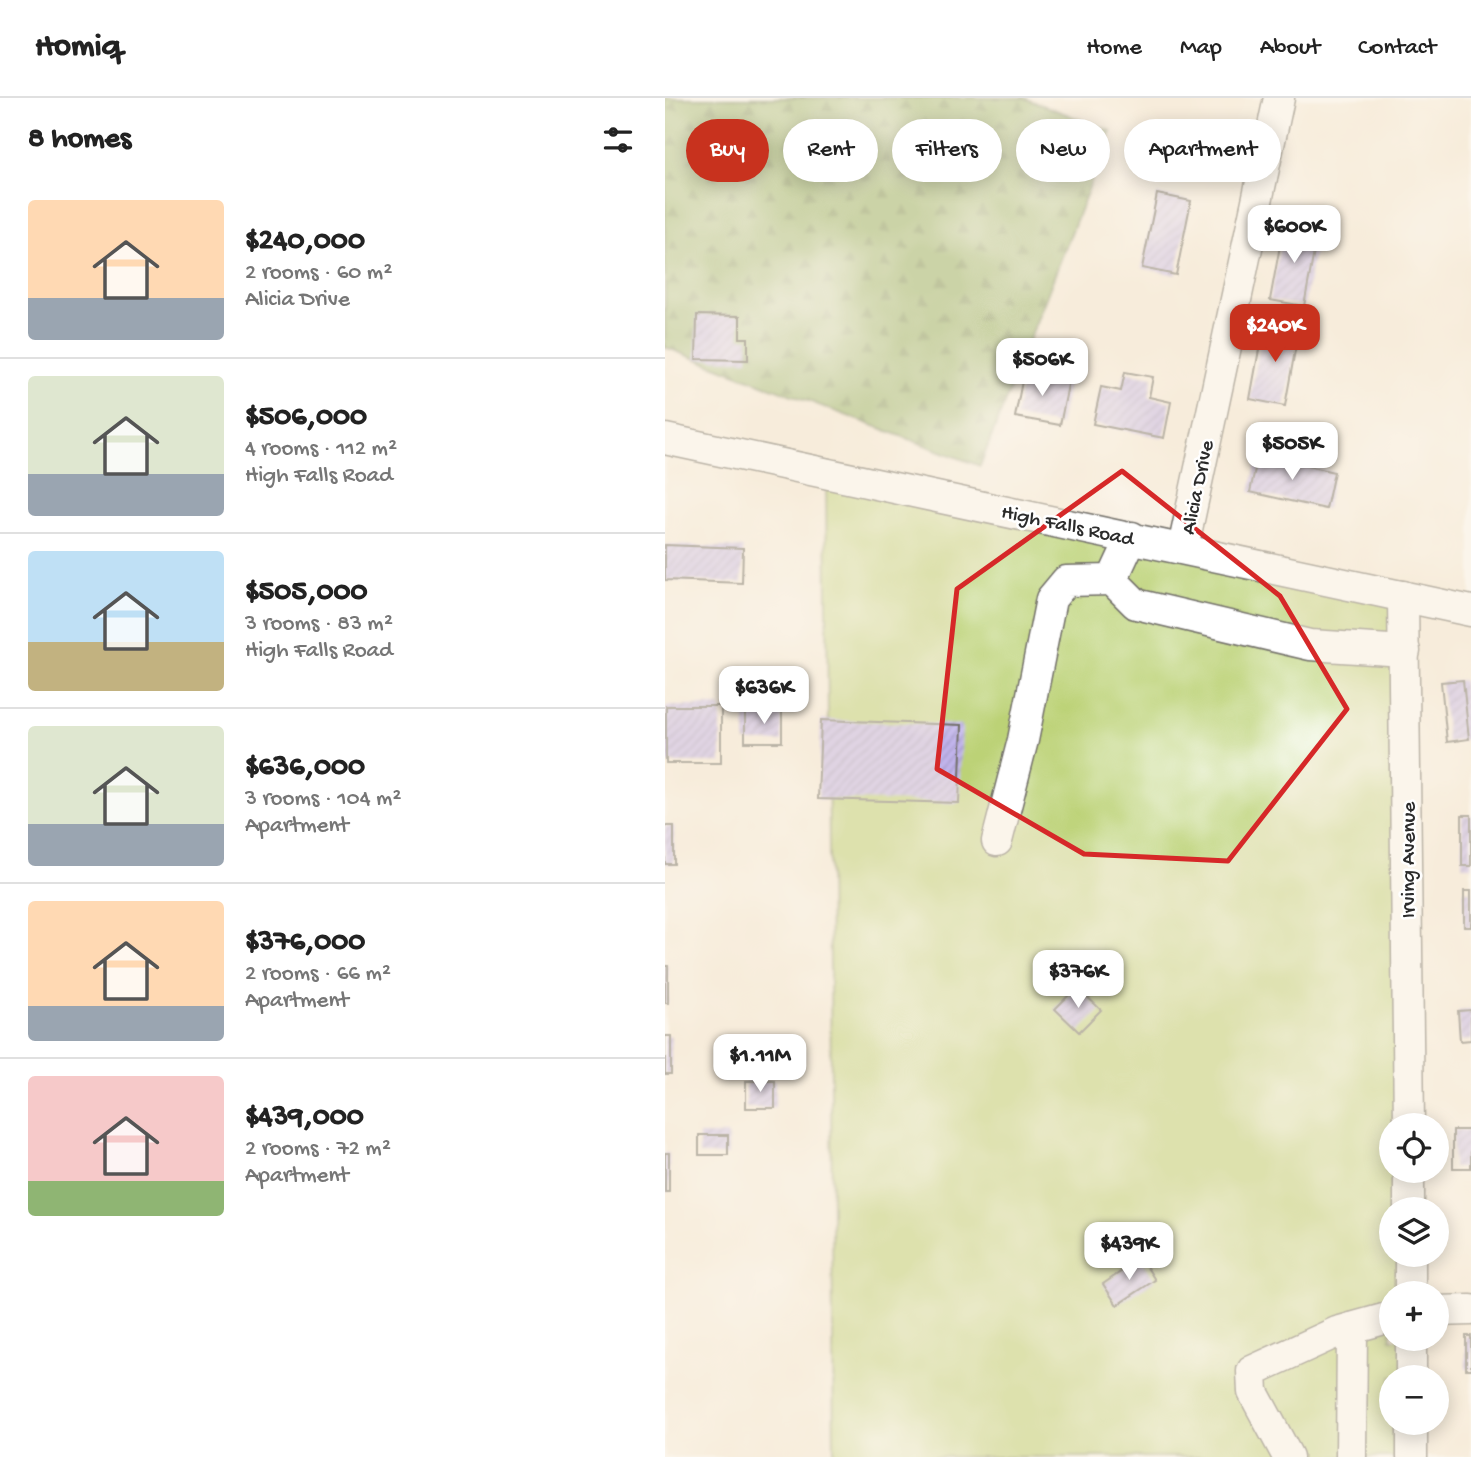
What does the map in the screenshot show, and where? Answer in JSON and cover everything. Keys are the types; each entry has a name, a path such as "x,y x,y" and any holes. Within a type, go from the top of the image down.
{"street":[{"name":"Alicia Drive","path":"1183,548 1279,98"},
{"name":"High Falls Road","path":"665,439 1471,611"},
{"path":"1112,580 1132,537"},
{"path":"997,841 1023,740 1051,599 1066,581 1112,580 1136,604 1310,645 1405,651"},
{"name":"Irving Avenue","path":"1403,596 1409,1113"},
{"path":"1449,1311 1471,1310"},
{"path":"1287,1457 1253,1392 1252,1371 1352,1328 1379,1320"},
{"path":"1351,1457 1352,1328"},
{"path":"1412,1435 1412,1457"}],"highlighted area":[{"path":"1122,471 1280,596 1347,709 1228,861 1084,854 937,769 957,589"}],"green space":[{"path":"665,98 1024,98 1079,119 1016,119 1016,182 1091,182 980,466 665,347"},
{"path":"826,482 1400,604 1407,1113 1379,1113 1379,1183 1408,1183 1409,1197 1379,1197 1379,1267 1409,1267 1410,1281 1379,1281 1379,1351 1411,1351 1411,1365 1379,1365 1379,1435 1412,1435 1412,1457 834,1457"}],"building":[{"path":"1157,194 1191,201 1176,275 1142,268"},
{"path":"1284,224 1318,230 1304,306 1270,300"},
{"path":"697,315 740,316 740,338 748,338 748,360 696,359"},
{"path":"1264,322 1299,328 1285,406 1250,399"},
{"path":"1024,371 1069,380 1060,425 1015,417"},
{"path":"1125,372 1153,377 1149,397 1171,402 1164,438 1093,424 1101,387 1121,391"},
{"path":"1258,455 1334,472 1326,509 1250,492"},
{"path":"665,545 743,548 742,583 665,580"},
{"path":"1463,680 1469,739 1447,742 1441,682"},
{"path":"666,706 721,706 721,763 666,763"},
{"path":"745,711 782,711 782,742 745,742"},
{"path":"821,720 962,725 959,803 818,799"},
{"path":"1462,815 1471,815 1471,866 1462,866"},
{"path":"665,826 674,826 674,864 665,864"},
{"path":"1464,891 1471,891 1471,927 1464,927"},
{"path":"665,966 668,966 668,1003 665,1003"},
{"path":"1077,987 1101,1010 1079,1032 1055,1009"},
{"path":"1471,1010 1471,1040 1460,1041 1458,1011"},
{"path":"665,1036 671,1036 671,1074 665,1074"},
{"path":"746,1081 775,1081 775,1108 746,1108"},
{"path":"1453,1130 1471,1130 1471,1168 1453,1168"},
{"path":"699,1135 728,1135 728,1155 699,1155"},
{"path":"665,1153 669,1153 669,1192 665,1192"},
{"path":"1141,1258 1155,1280 1117,1305 1103,1284"},
{"path":"1466,1336 1471,1336 1471,1369 1466,1369"}]}
